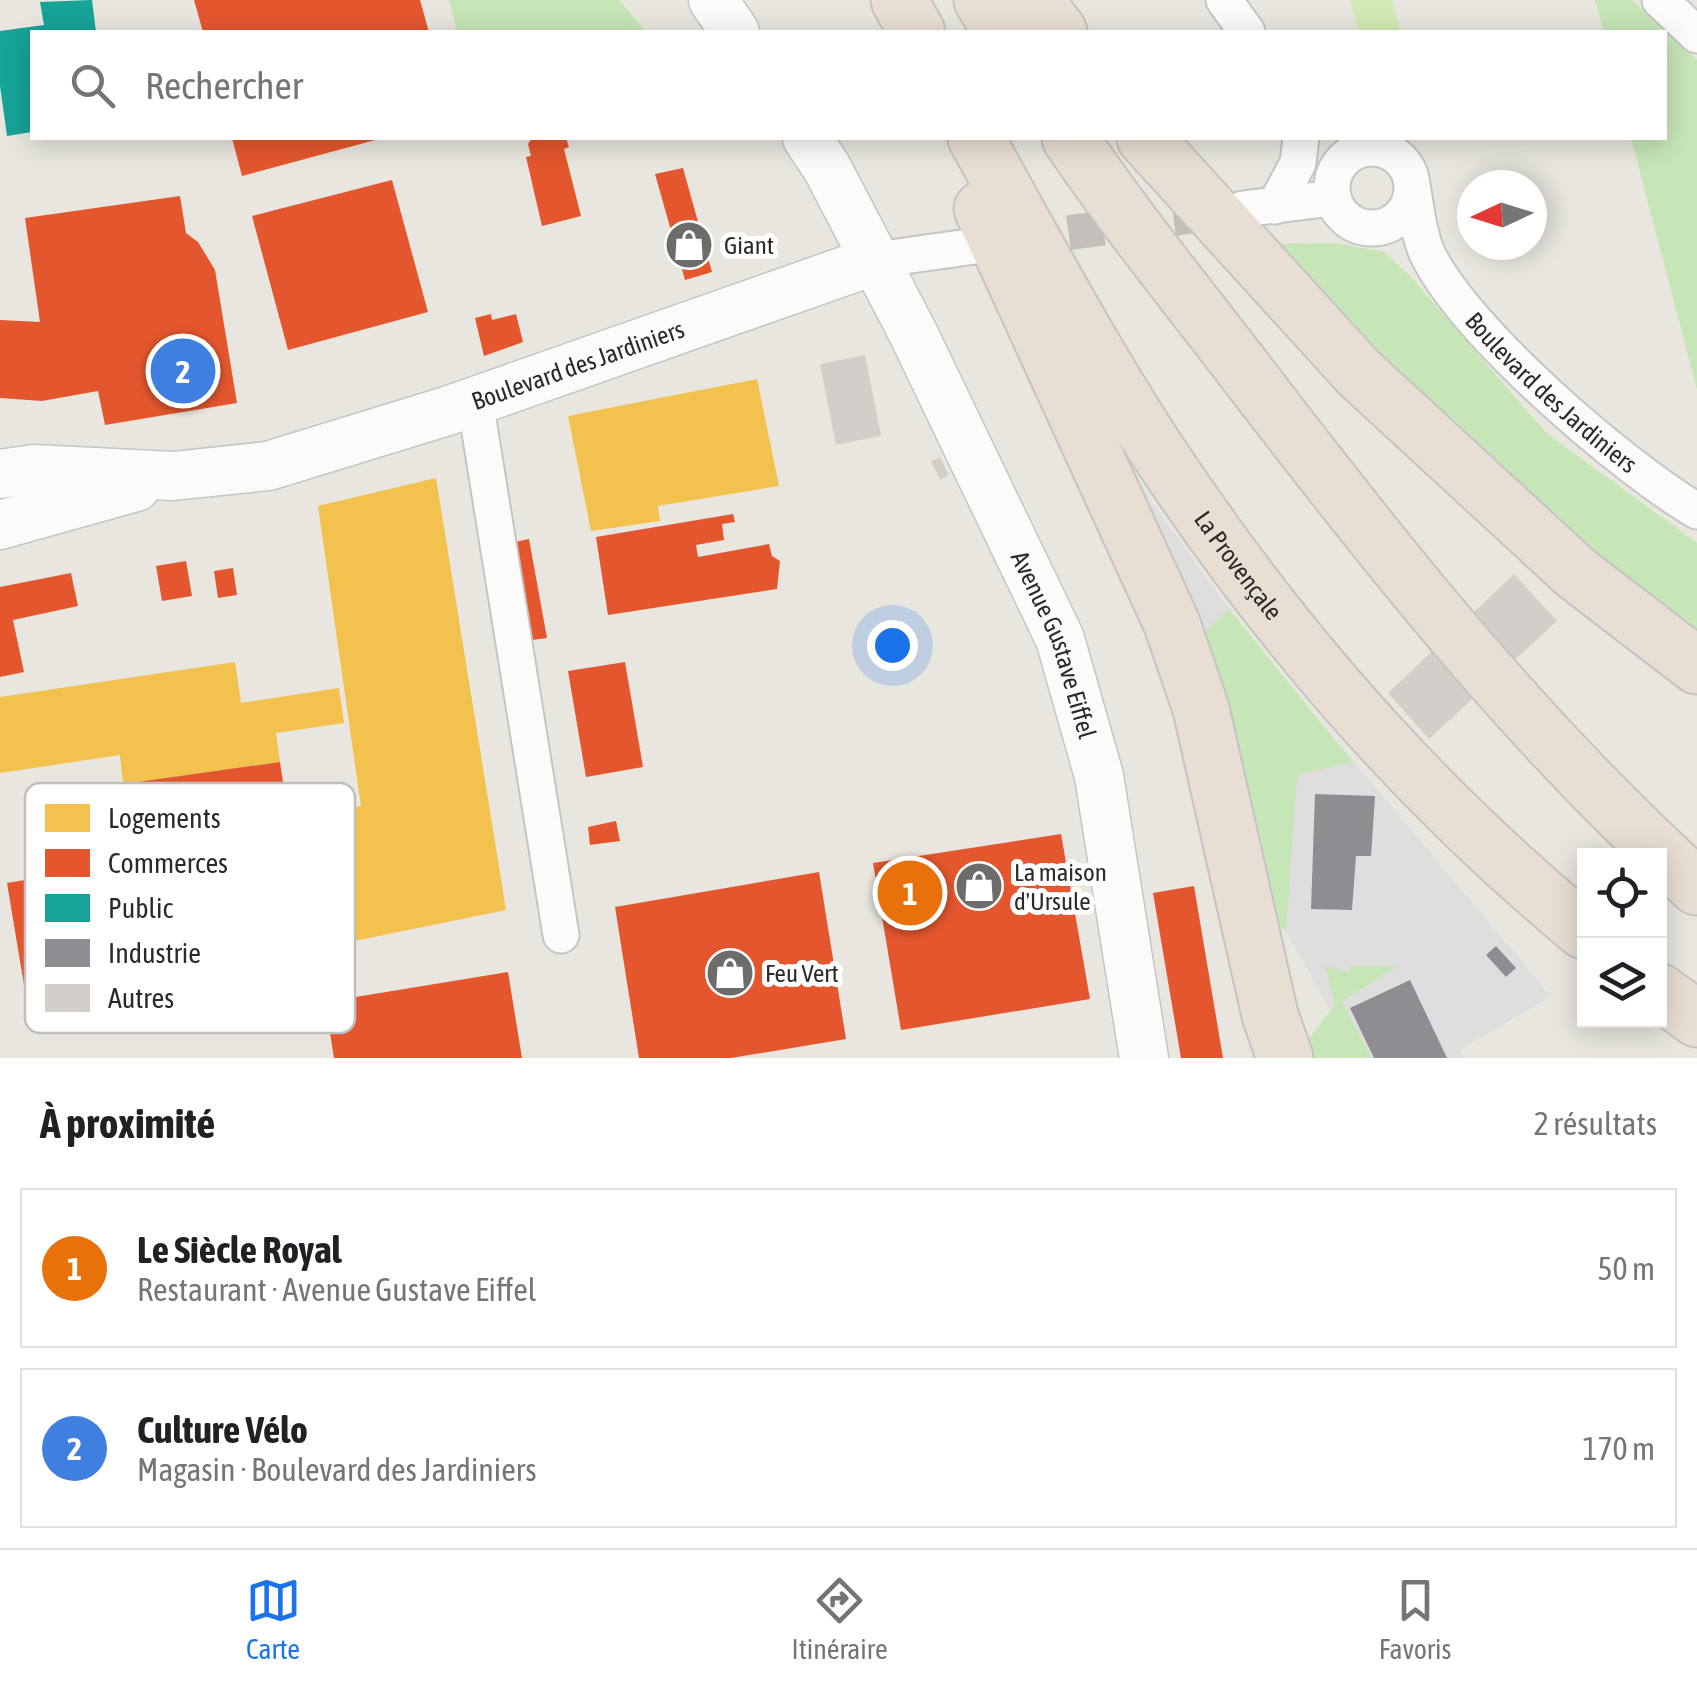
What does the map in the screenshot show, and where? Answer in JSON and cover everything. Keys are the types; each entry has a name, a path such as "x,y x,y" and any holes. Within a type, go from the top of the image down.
{"highway":[{"path":"896,0 906,30"},
{"path":"896,0 916,30"},
{"path":"982,0 1000,30"},
{"path":"1035,0 1058,30"},
{"path":"953,140 1025,310 1141,549 1172,624 1201,709 1270,1014 1284,1058"},
{"name":"La Provençale","path":"977,140 1170,470 1261,596 1341,694 1416,775 1512,872 1577,926"},
{"path":"1072,140 1393,564 1615,810 1697,886"},
{"path":"1147,140 1359,373 1576,572 1697,666"},
{"path":"1667,997 1697,1019"}],"street":[{"path":"714,0 734,30"},
{"path":"1224,0 1246,30"},
{"path":"1660,0 1697,35"},
{"path":"1301,140 1298,163 1258,208 1333,198"},
{"path":"1375,228 1398,219 1406,209 1412,185 1401,160 1390,152 1342,146 1333,198 1349,221 1375,228 1427,252"},
{"name":"Avenue Gustave Eiffel","path":"817,153 876,260 1034,580 1079,694 1099,776 1144,1058"},
{"name":"Boulevard des Jardiniers","path":"1412,185 1427,252 1463,304 1564,411 1697,511"},
{"name":"Boulevard des Jardiniers","path":"11,466 173,476 268,466 475,401 876,260 982,245"},
{"path":"475,401 561,935"},
{"name":"Boulevard des Jardiniers","path":"0,526 173,476"}],"shaded area":[{"path":"1099,409 1150,499 1246,633 1551,996 1460,1050 1464,1058 1357,1058 1286,931 1263,913"}],"green space":[{"path":"449,0 619,0 644,30 456,30"},
{"path":"1350,0 1392,0 1400,30 1358,30"},
{"path":"1595,0 1632,0 1664,30 1603,30"},
{"path":"1667,32 1697,60 1697,390 1632,140 1667,140"},
{"path":"1335,243 1384,252 1411,277 1546,433 1697,543 1697,633 1527,506 1266,244"},
{"path":"1229,609 1352,762 1297,775 1286,931 1263,913 1194,642"},
{"path":"1325,966 1349,972 1351,966 1397,966 1342,1001 1371,1058 1305,1058 1301,1049 1335,1005"}],"building: Logements":[{"path":"757,379 779,486 658,506 660,521 591,531 568,416"},
{"path":"436,478 506,910 355,941 355,807 361,806 318,506"},
{"path":"235,662 241,703 339,688 344,723 276,733 280,762 123,783 120,755 0,773 0,697"}],"building: Commerces":[{"path":"194,0 420,0 428,30 202,30"},
{"path":"233,140 375,140 242,176"},
{"path":"531,140 567,140 569,147 564,149 581,216 542,226 526,157 531,156"},
{"path":"683,168 712,272 685,280 655,174"},
{"path":"392,180 428,312 288,350 252,216"},
{"path":"180,196 186,233 198,242 215,270 237,403 105,425 98,391 42,401 0,398 0,320 40,322 25,218"},
{"path":"491,314 492,320 516,314 523,342 484,356 475,318"},
{"path":"733,514 735,522 722,524 724,540 696,545 698,557 769,544 772,556 780,561 777,589 608,615 596,537"},
{"path":"529,539 547,638 532,640 515,542"},
{"path":"186,561 192,596 162,601 156,566"},
{"path":"233,568 237,595 218,598 214,571"},
{"path":"71,573 78,606 13,620 24,672 0,677 0,587"},
{"path":"625,662 643,767 586,777 568,671"},
{"path":"280,762 283,782 276,783 130,783"},
{"path":"616,821 620,841 590,845 588,827"},
{"path":"1061,834 1090,999 901,1030 873,863"},
{"name":"Feu Vert","path":"819,872 846,1039 731,1058 639,1058 615,907"},
{"path":"25,880 25,991 7,883"},
{"path":"1194,886 1223,1058 1181,1058 1153,893"},
{"path":"508,972 522,1058 334,1058 330,1033 355,1033 355,997"}],"building: Public":[{"path":"92,0 96,30 30,30 30,132 7,136 0,86 0,31 44,25 40,2"}],"building: Industrie":[{"path":"1315,794 1375,796 1371,856 1356,856 1352,910 1311,909"},
{"path":"1496,946 1516,968 1506,977 1486,955"},
{"path":"1410,980 1447,1058 1374,1058 1350,1008"}],"building: Autres":[{"path":"865,355 881,436 836,445 820,364"},
{"path":"940,457 949,475 940,480 931,461"},
{"path":"1514,574 1557,621 1429,739 1388,693"}],"tunnel":[{"path":"1016,240 1227,211"}],"place":[{"name":"Giant","path":"689,245"},
{"name":"Culture Vélo","path":"183,371"},
{"name":"La maison d'Ursule","path":"979,886"},
{"name":"Le Siècle Royal","path":"910,893"},
{"name":"Feu Vert","path":"730,973"}]}
